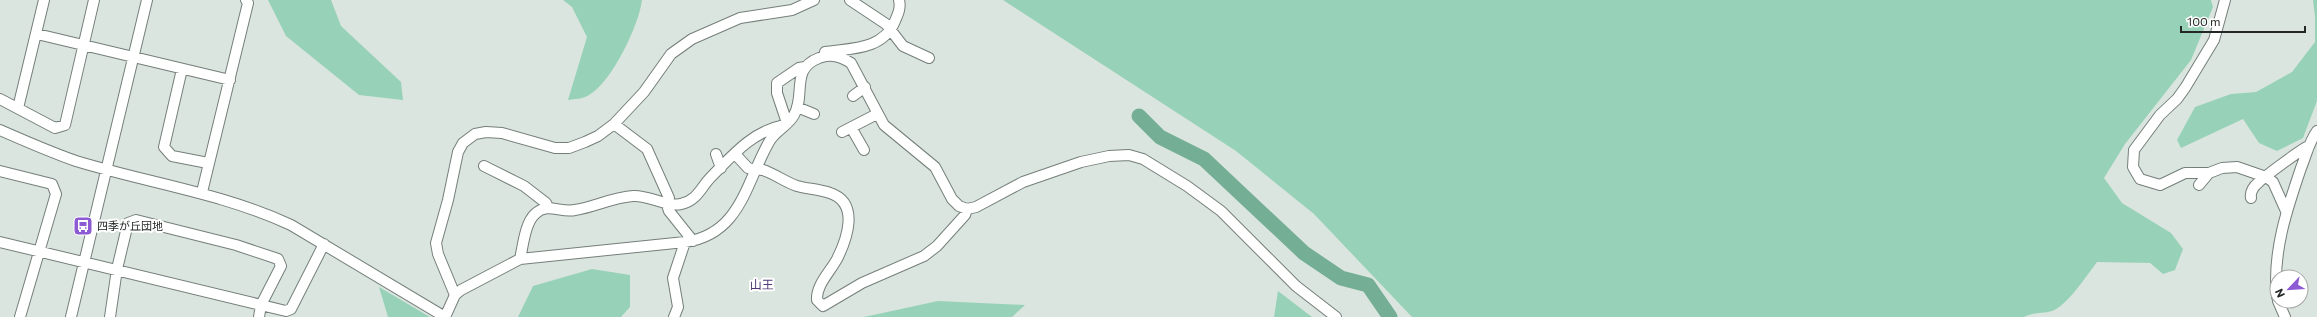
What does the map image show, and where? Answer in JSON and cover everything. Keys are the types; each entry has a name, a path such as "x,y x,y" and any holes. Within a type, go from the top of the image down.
{"street":[{"path":"18,108 44,0"},
{"path":"0,99 55,128 65,125 94,0"},
{"path":"71,317 108,170 147,0"},
{"path":"202,192 248,2 246,0"},
{"path":"455,295 438,254 436,243 448,200 458,152 463,143 475,134 486,132 502,133 555,148 569,148 598,136 614,124 644,92 672,54 692,39 740,18 792,10 814,0"},
{"path":"850,0 891,30 903,46 929,58"},
{"path":"0,130 50,151 108,170 202,192 264,212 291,225 324,244 445,317 455,295 520,259 689,242 711,234 732,214 745,197 769,141 785,125 797,107 800,78 810,58 815,53 861,47 880,41 891,30 899,10 899,0"},
{"path":"2225,0 2214,40 2177,99 2160,115 2139,142 2133,157 2133,167 2140,179 2160,185 2185,172 2208,173 2232,166 2266,177 2276,186 2286,211"},
{"path":"37,34 230,80"},
{"path":"785,125 777,93 777,83 798,68 824,56 842,58 851,63 884,125 935,167 952,199 960,206 967,208 976,207 1031,179 1081,162 1109,156 1129,155 1144,159 1187,186 1221,211 1296,286 1336,317"},
{"path":"182,69 164,147 172,156 208,163"},
{"path":"853,96 865,87"},
{"path":"797,107 814,114"},
{"path":"864,150 847,130 877,114"},
{"path":"614,124 646,149 658,170 669,198 669,211 689,242"},
{"path":"520,259 533,215 539,210 548,207 573,211 634,196 668,202 671,204 682,204 697,196 710,178 750,139 761,133 785,125"},
{"path":"2277,269 2286,211 2309,146 2317,131"},
{"path":"2251,198 2250,194 2257,184 2301,149 2309,146"},
{"path":"716,154 721,168"},
{"path":"735,154 748,168 757,169 796,186 832,193 839,197 848,210 849,217 846,236 837,260 818,291 817,300 823,306 862,283 924,256 937,246 964,214 967,208"},
{"path":"484,166 524,186 546,203 548,207"},
{"path":"0,171 52,184 56,194 20,317"},
{"path":"2199,185 2208,173"},
{"path":"110,317 117,269 128,223 136,220 228,243 278,259 281,266 261,305 259,317"},
{"path":"0,242 84,261 286,311 291,309 324,244"},
{"path":"674,317 678,307 673,278 689,242"}],"green space":[{"path":"268,0 331,0 341,26 401,82 403,100 359,95 286,36"},
{"path":"563,0 642,0 636,24 630,38 607,78 598,88 587,96 568,100 587,37 572,7"},
{"path":"1003,0 2211,0 2213,7 2191,60 2125,144 2104,178 2122,203 2171,233 2183,249 2175,270 2163,274 2150,263 2097,262 2076,290 2058,308 2052,311 2031,314 2024,317 1412,317 1314,214 1236,151"},
{"path":"2313,0 2317,0 2317,101 2303,138 2277,151 2259,143 2243,119 2181,148 2177,140 2195,107 2231,94 2256,92 2292,72 2315,42 2315,16"},
{"path":"592,269 630,275 630,307 621,317 518,317 533,286"},
{"path":"379,287 430,317 388,317"},
{"path":"1278,291 1312,317 1274,317"},
{"path":"938,301 1025,305 1012,317 864,317"}],"waterway":[{"path":"1139,116 1160,137 1204,159 1304,253 1341,278 1368,285 1390,317"}],"place":[{"name":"四季が丘団地","path":"83,226"}],"district":[{"name":"山王","path":"762,285"}]}
